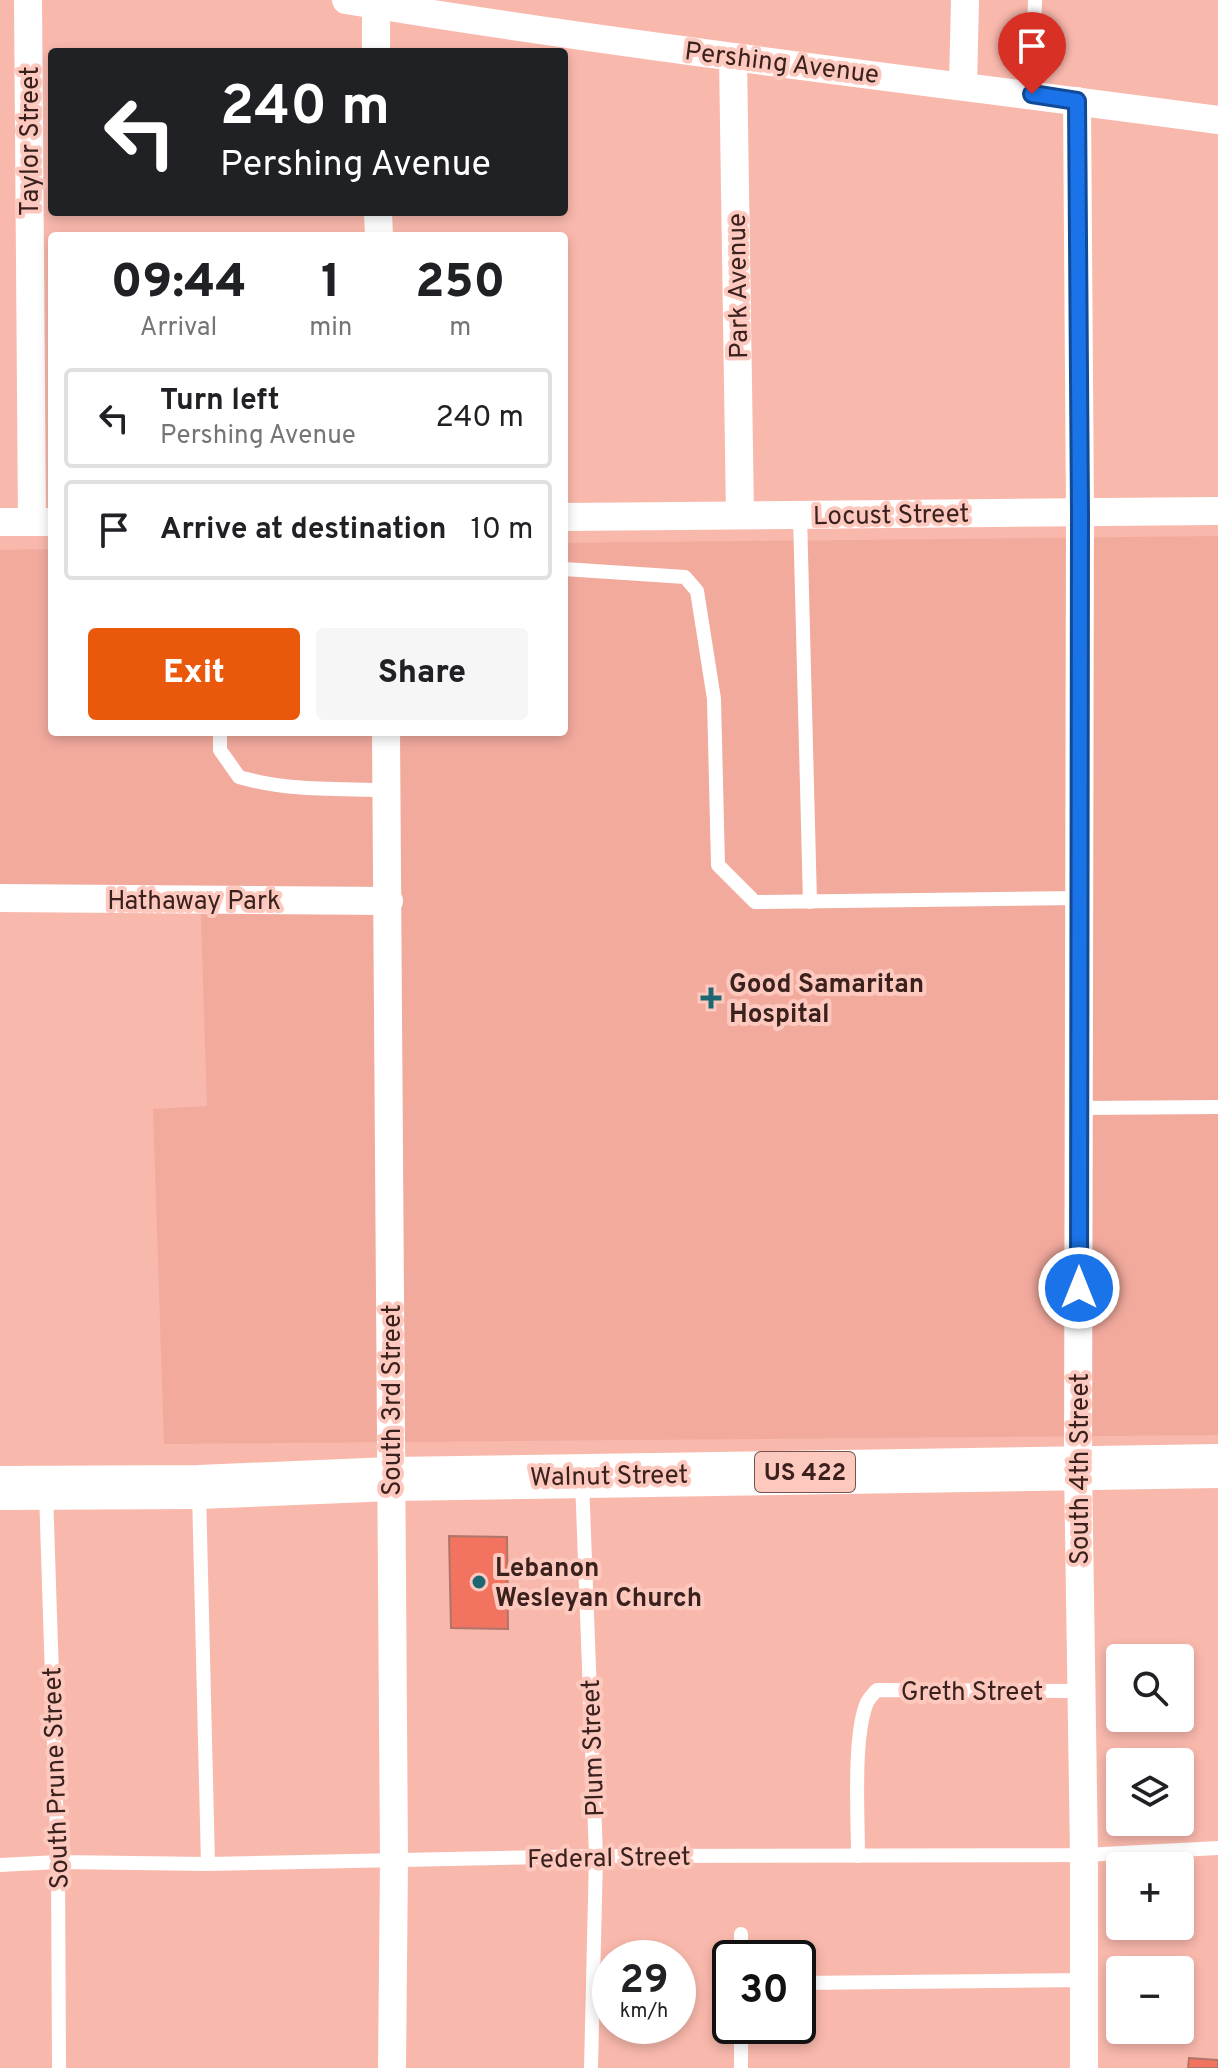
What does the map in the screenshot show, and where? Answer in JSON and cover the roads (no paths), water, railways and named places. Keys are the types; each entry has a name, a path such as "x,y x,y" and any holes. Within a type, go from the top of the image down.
{"highway":[{"name":"Walnut Street","path":"0,1488 199,1487 391,1479 1218,1466"}],"street":[{"name":"Taylor Street","path":"28,0 42,522"},
{"name":"Pershing Avenue","path":"346,0 733,57 1218,120"},
{"path":"963,86 965,0"},
{"path":"376,2 376,48"},
{"name":"Park Avenue","path":"733,57 740,515"},
{"name":"South 4th Street","path":"1077,101 1080,512 1078,1467 1084,2068"},
{"name":"Locust Street","path":"568,517 1218,511"},
{"path":"0,522 42,522"},
{"name":"South 3rd Street","path":"386,736 394,1861 392,2068"},
{"name":"Hathaway Park","path":"0,898 389,901"}],"lane":[{"path":"1032,94 1035,0"},
{"path":"800,515 810,902"},
{"path":"568,569 685,577 697,591 714,699 718,865 755,902 1079,898"},
{"path":"220,736 220,750 239,777 262,784 387,790"},
{"path":"1080,1108 1218,1107"},
{"name":"Plum Street","path":"582,1476 596,1856 591,2068"},
{"name":"South Prune Street","path":"46,1487 58,1862 59,2068"},
{"path":"199,1487 208,1864"},
{"name":"Greth Street","path":"858,1856 859,1758 867,1701 877,1690 1082,1691"},
{"name":"Federal Street","path":"0,1865 596,1856 1084,1855 1218,1848"},
{"path":"741,1934 741,1940"},
{"path":"816,1983 1085,1980"},
{"path":"741,2044 741,2068"}],"place":[{"name":"Good Samaritan Hospital","path":"711,998"},
{"name":"Lebanon Wesleyan Church","path":"479,1582"}]}
